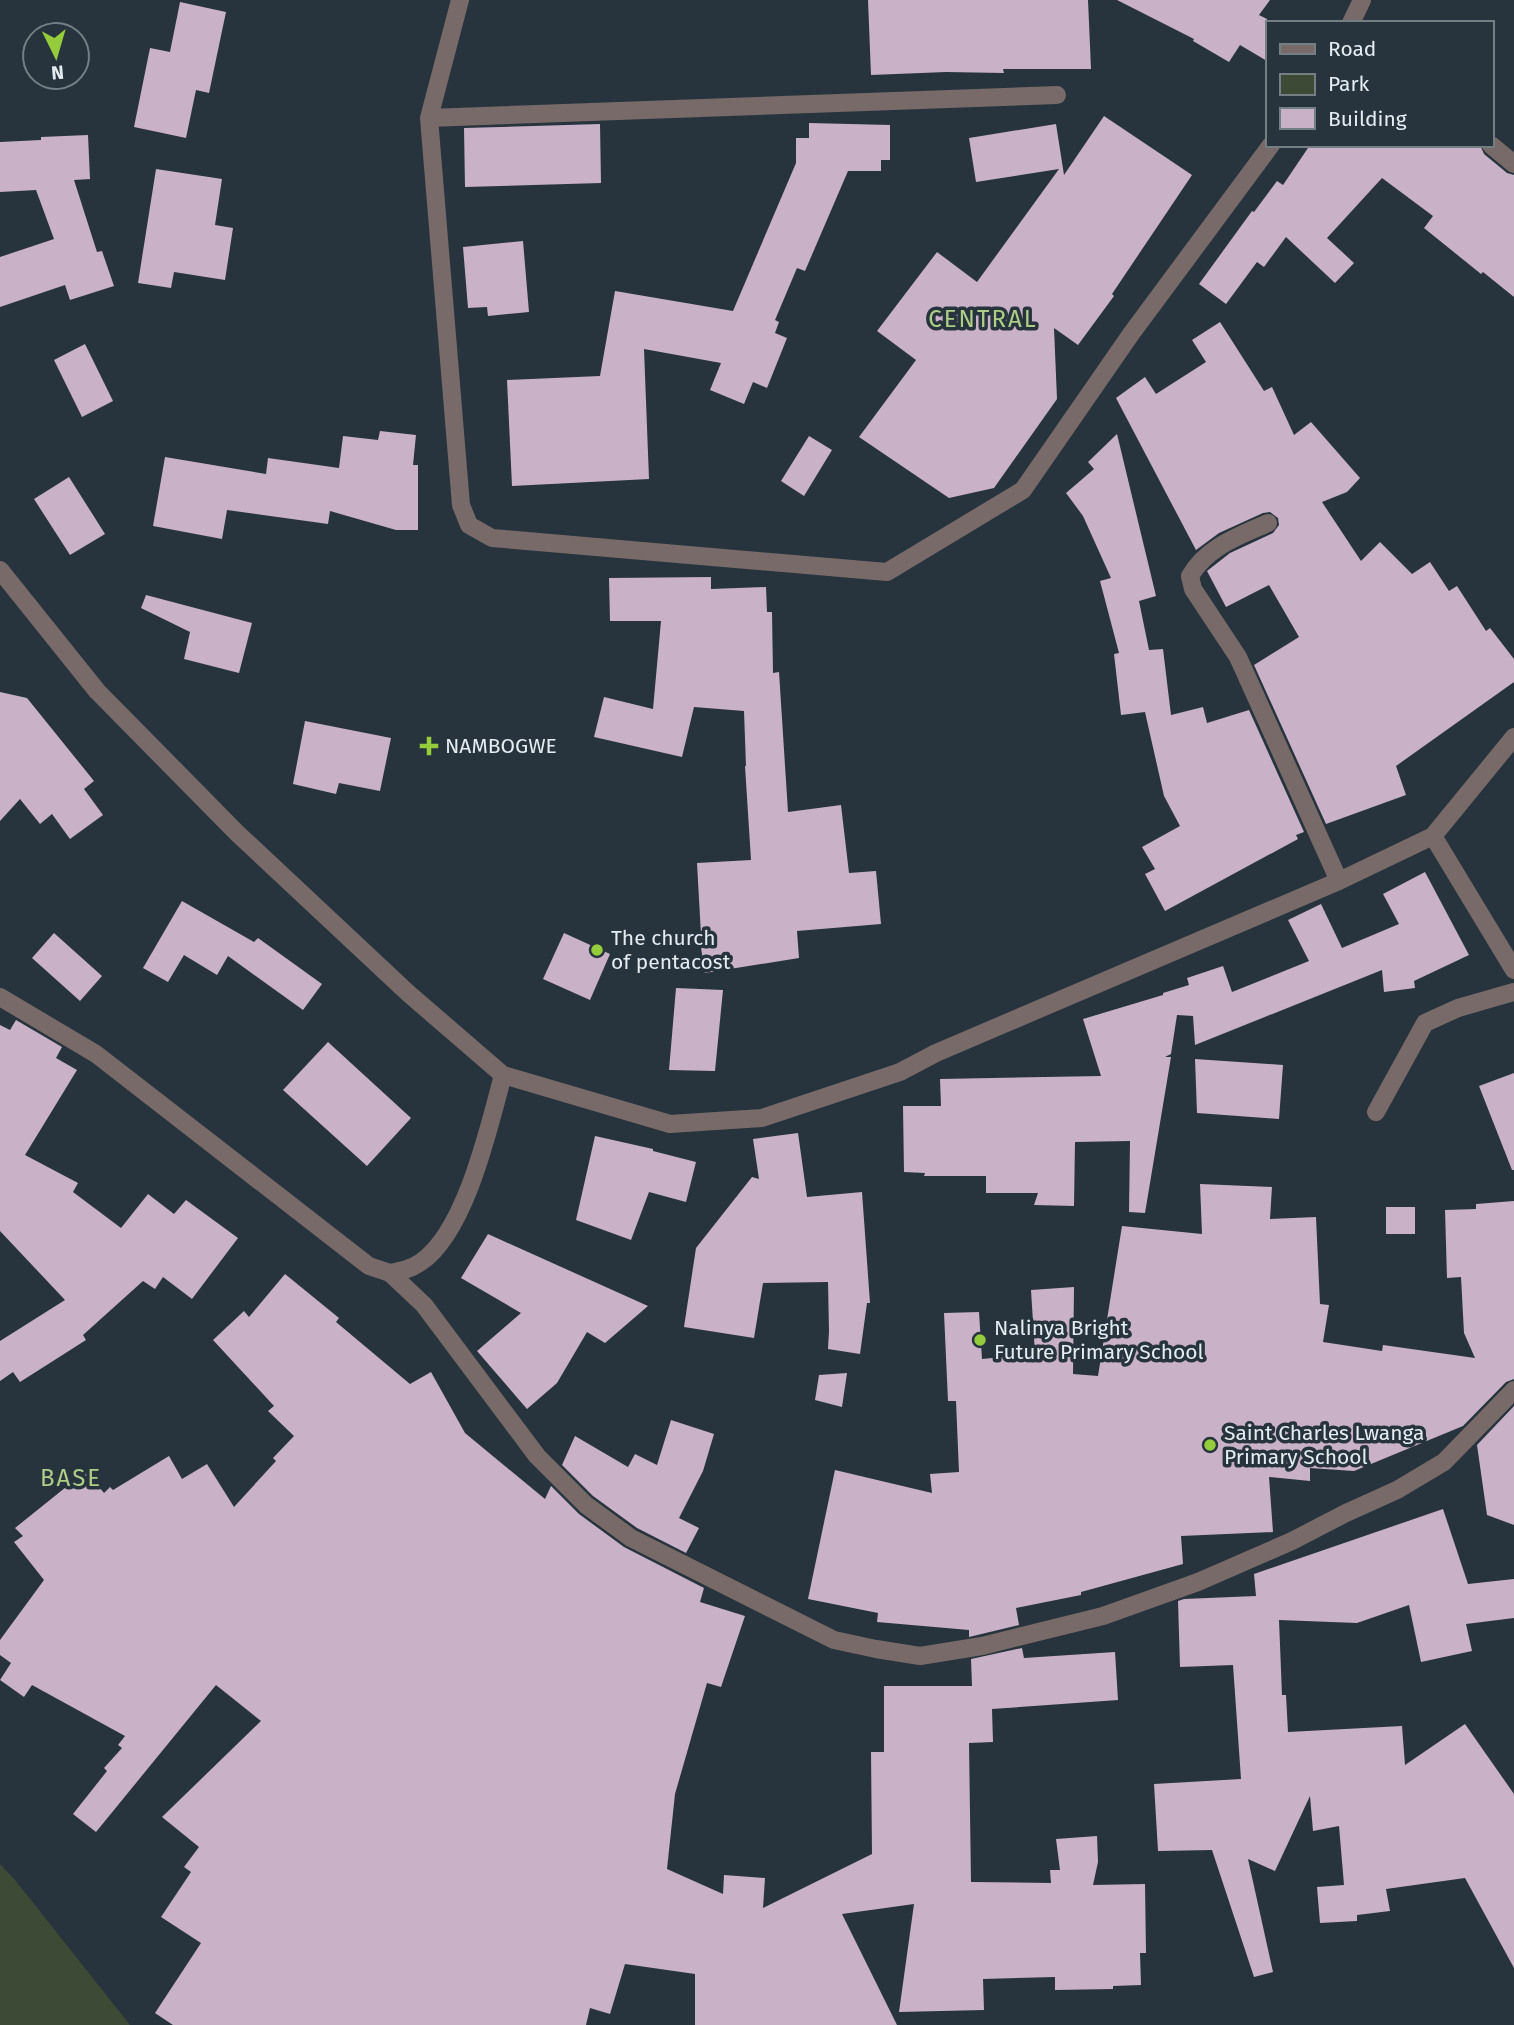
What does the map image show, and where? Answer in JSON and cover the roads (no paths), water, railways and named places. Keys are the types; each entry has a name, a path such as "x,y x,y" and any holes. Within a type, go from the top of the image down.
{"street":[{"path":"460,0 429,118 461,505 469,525 492,538 887,572 1023,489 1131,334 1270,147"},
{"path":"1352,21 1362,0"},
{"path":"429,118 1057,95"},
{"path":"1493,147 1514,164"},
{"path":"1268,523 1221,545 1198,563 1190,576 1193,589 1238,657 1339,881"},
{"path":"0,570 97,691 237,833 408,993 503,1075 670,1124 762,1118 900,1072 936,1053 1339,881 1433,836 1514,737"},
{"path":"1433,836 1514,970"},
{"path":"1376,1112 1425,1023 1458,1008 1514,992"},
{"path":"0,997 96,1054 369,1266 390,1273 424,1305 537,1456 586,1505 631,1538 834,1640 920,1656 982,1646 1103,1616 1198,1582 1292,1541 1397,1490 1444,1462 1514,1390"},
{"path":"390,1273 407,1270 439,1246 466,1197 479,1162 503,1075"}],"place":[{"name":"NAMBOGWE","path":"429,746"},
{"name":"The church of pentacost","path":"597,950"},
{"name":"Nalinya Bright Future Primary School","path":"980,1340"},
{"name":"Saint Charles Lwanga Primary School","path":"1210,1445"}],"district":[{"name":"CENTRAL","path":"983,319"},
{"name":"BASE","path":"71,1478"}]}
